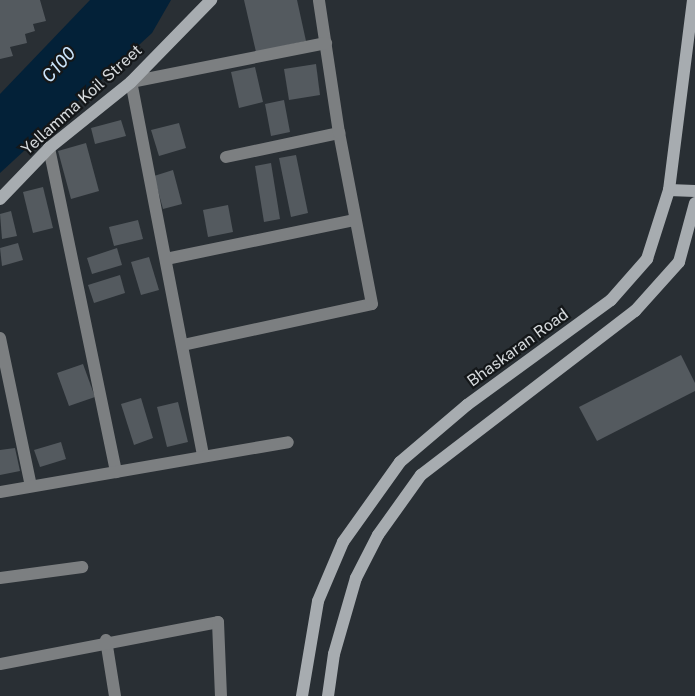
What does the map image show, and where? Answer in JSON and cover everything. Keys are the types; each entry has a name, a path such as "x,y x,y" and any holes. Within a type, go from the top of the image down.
{"main road":[{"name":"Yellamma Koil Street","path":"0,199 49,148 131,82 211,0"},
{"name":"Bhaskaran Road","path":"302,696 318,601 343,542 400,462 467,405 611,300 647,259 669,190 693,0"},
{"path":"669,190 695,191"},
{"path":"328,696 334,654 356,578 378,535 421,475 635,311 679,262 695,203"}],"street":[{"path":"183,345 372,303 339,133 319,0"},
{"path":"203,455 131,82 326,43"},
{"path":"226,157 339,133"},
{"path":"49,148 116,472"},
{"path":"166,259 355,220"},
{"path":"0,338 31,486"},
{"path":"0,492 288,442"},
{"path":"0,578 82,567"},
{"path":"0,664 106,640 218,622 222,696"},
{"path":"106,640 115,696"}],"water":[{"name":"C100","path":"90,0 171,0 152,33 0,173 0,94"}],"building":[{"path":"0,0 40,0 46,21 33,24 35,31 25,34 27,43 10,47 13,56 0,59"},
{"path":"244,0 297,0 306,41 256,52"},
{"path":"316,64 320,95 289,100 284,69"},
{"path":"255,67 263,102 239,108 231,72"},
{"path":"284,100 290,132 271,136 265,104"},
{"path":"121,120 126,136 95,144 91,128"},
{"path":"179,123 186,148 159,156 151,130"},
{"path":"86,143 99,191 71,199 58,151"},
{"path":"296,155 308,213 291,217 279,158"},
{"path":"271,163 280,219 264,222 255,166"},
{"path":"173,170 182,204 163,209 154,176"},
{"path":"43,187 53,228 33,233 23,192"},
{"path":"228,205 233,232 208,237 203,210"},
{"path":"11,211 17,236 2,239 0,214"},
{"path":"138,220 143,239 114,246 109,227"},
{"path":"18,243 23,260 2,266 0,248"},
{"path":"117,248 122,265 92,274 87,258"},
{"path":"149,257 159,290 141,295 131,262"},
{"path":"120,275 125,293 94,303 88,285"},
{"path":"681,355 695,383 695,391 597,441 579,407"},
{"path":"83,364 95,397 69,406 57,373"},
{"path":"141,398 153,438 134,445 121,404"},
{"path":"178,402 188,442 167,447 157,407"},
{"path":"61,442 66,459 40,467 34,450"},
{"path":"15,448 20,471 0,475 0,450"}]}
